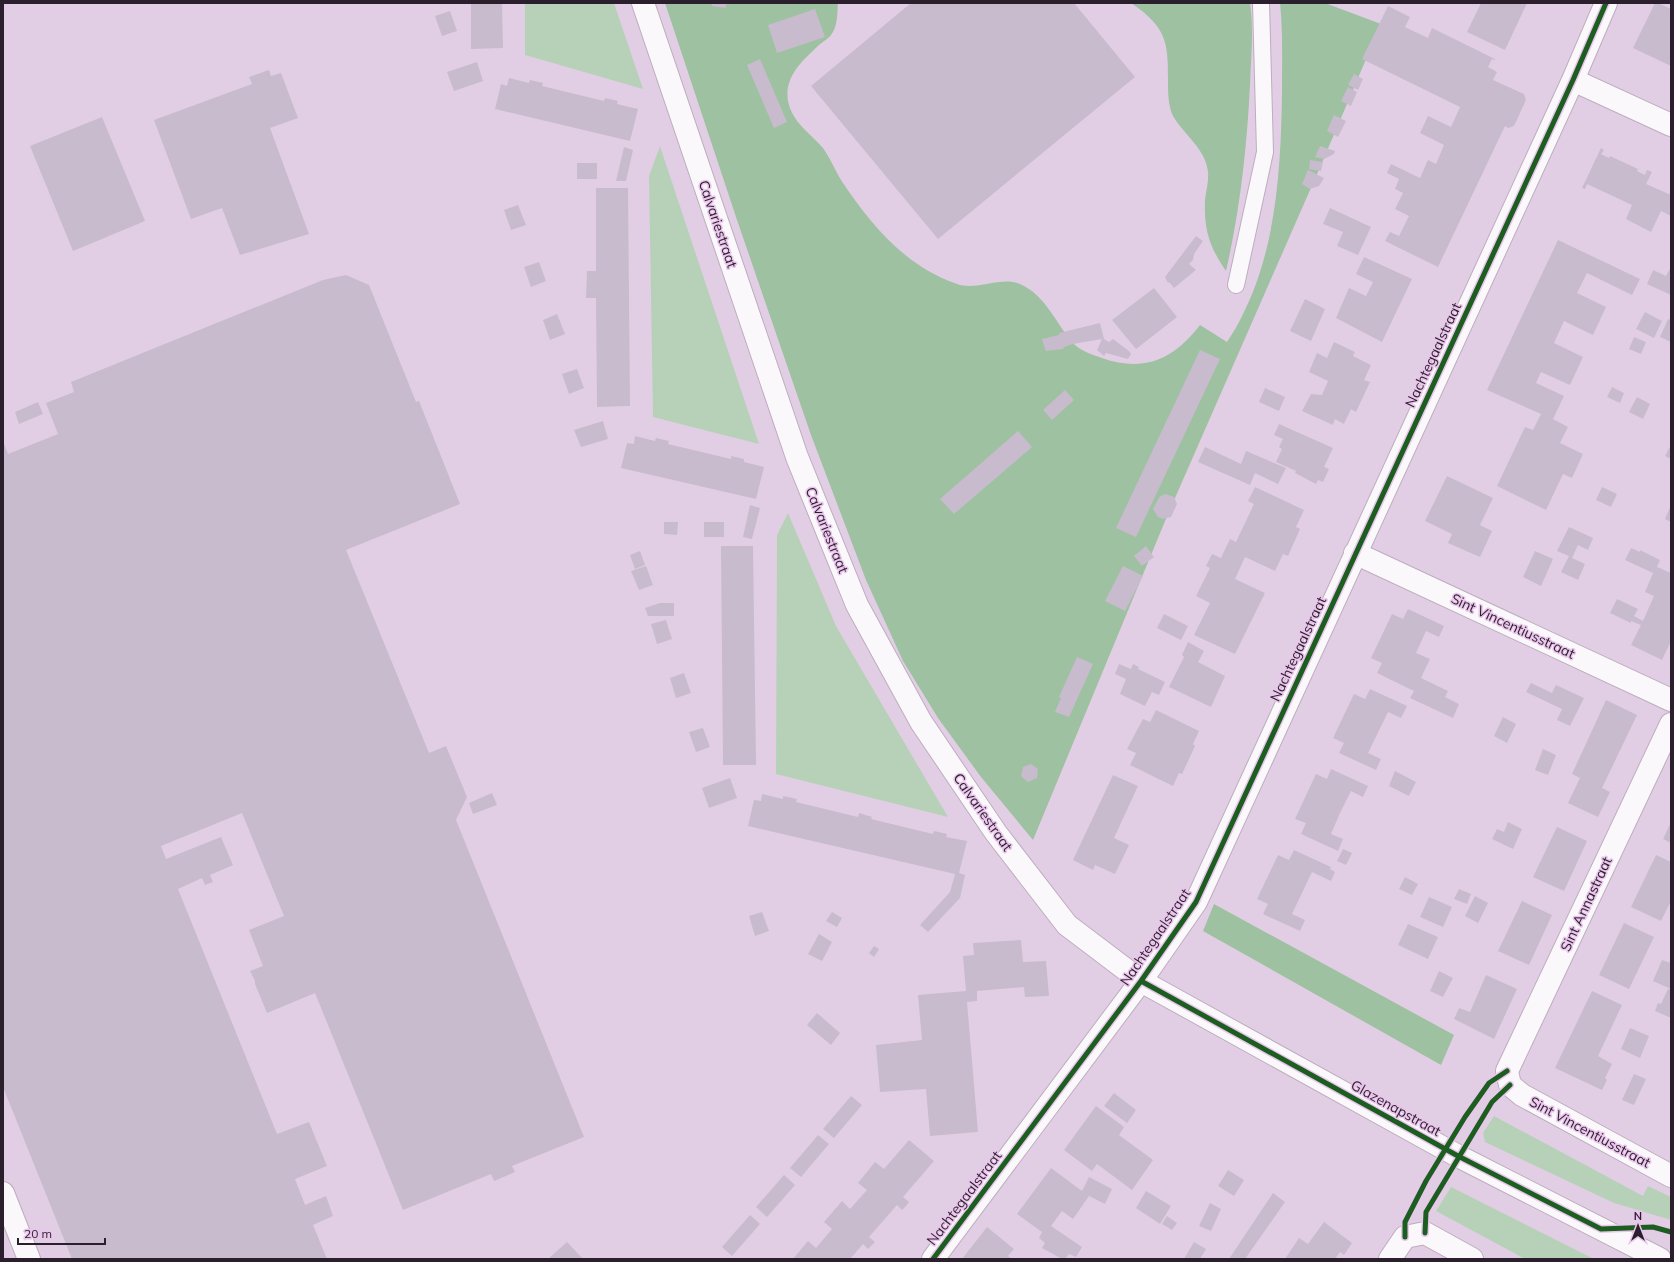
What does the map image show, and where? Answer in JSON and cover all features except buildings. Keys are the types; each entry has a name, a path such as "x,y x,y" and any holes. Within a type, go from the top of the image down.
{"street":[{"name":"Calvariestraat","path":"644,3 797,457 858,605 921,722 996,833 1067,924 1141,981"},
{"name":"Nachtegaalstraat","path":"933,1259 1141,981 1196,902 1573,80 1606,3"},
{"path":"1573,80 1671,125"},
{"name":"Sint Vincentiusstraat","path":"1356,552 1671,700"},
{"name":"Sint Annastraat","path":"1510,1086 1507,1071 1671,724"},
{"name":"Glazenapstraat","path":"1141,981 1458,1156 1660,1259"},
{"name":"Sint Vincentiusstraat","path":"1510,1086 1522,1095 1671,1176"},
{"path":"3,1193 29,1259"},
{"path":"1390,1259 1405,1237 1425,1233 1472,1259"}],"lane":[{"path":"1236,285 1265,152 1261,3"}],"green space":[{"path":"525,3 614,3 643,89 525,55"},
{"path":"665,3 838,3 835,28 830,36 800,64 796,70 789,84 787,92 788,101 797,121 823,148 841,180 864,213 905,255 938,276 965,286 997,282 1013,282 1020,284 1029,289 1044,303 1075,345 1088,353 1102,358 1131,364 1157,360 1169,354 1180,347 1200,325 1227,342 1254,290 1263,263 1270,234 1278,177 1282,91 1282,36 1280,3 1325,3 1381,24 1168,514 1033,840 981,777 938,718 903,661 866,580 811,435 737,220"},
{"path":"1131,3 1250,3 1252,44 1247,132 1239,202 1226,271 1215,254 1205,220 1205,200 1208,182 1206,164 1199,149 1173,116 1171,109 1168,93 1168,59 1164,38 1153,21 1144,12"},
{"path":"660,146 759,444 653,417 649,176"},
{"path":"788,513 836,626 948,817 776,774 777,535"},
{"path":"1214,904 1454,1035 1441,1065 1203,931"},
{"path":"1494,1116 1643,1196 1648,1186 1671,1197 1671,1220 1614,1203 1485,1142 1483,1133"},
{"path":"1451,1187 1594,1259 1525,1259 1436,1211"}],"cycle path":[{"path":"933,1259 1141,981 1196,902 1573,80 1606,3"},
{"path":"1141,981 1458,1156 1601,1229 1653,1227 1671,1232"},
{"path":"1405,1237 1405,1222 1426,1181 1465,1117 1489,1083 1507,1071"},
{"path":"1425,1233 1426,1212 1492,1102 1510,1085"}]}
